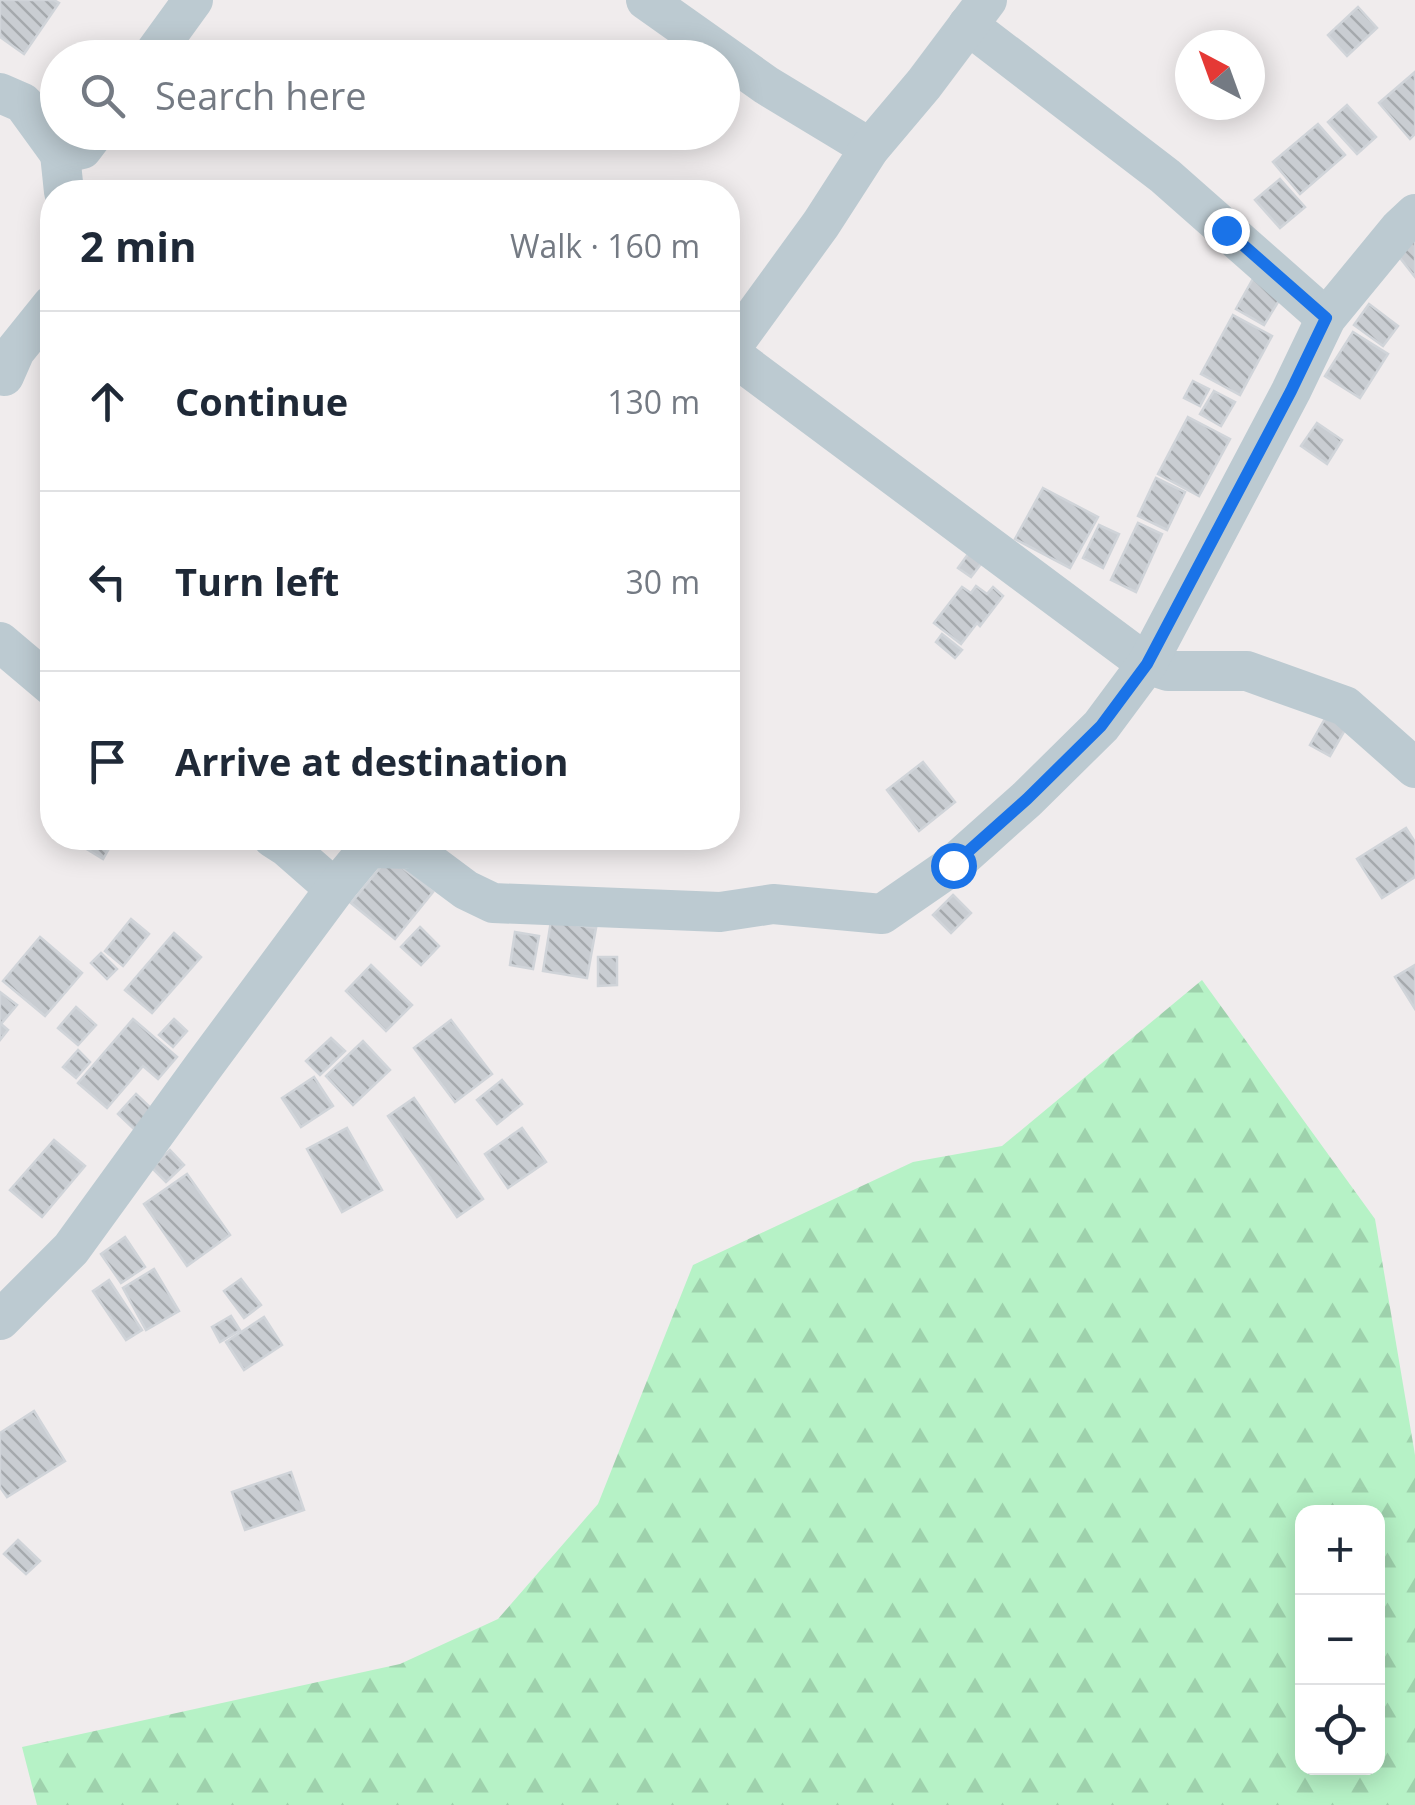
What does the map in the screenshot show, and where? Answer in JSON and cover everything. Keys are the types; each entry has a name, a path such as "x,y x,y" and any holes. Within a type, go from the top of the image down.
{"street":[{"path":"163,40 193,0"},
{"path":"646,0 702,40"},
{"path":"740,335 821,224 870,148 978,12 1326,318"},
{"path":"740,67 870,148"},
{"path":"0,93 24,104 40,133"},
{"path":"49,150 62,173 81,150"},
{"path":"412,850 466,890 493,902 720,912 773,904 882,914 953,865 1101,726 1147,664 1326,318 1415,214"},
{"path":"4,376 15,351 40,319"},
{"path":"740,361 1147,664 1168,671 1247,671 1345,706 1415,768"},
{"path":"0,642 40,676"},
{"path":"292,850 336,889"},
{"path":"0,1320 72,1249 368,850"}],"green space":[{"path":"1202,980 1375,1219 1415,1455 1415,1805 37,1805 22,1747 400,1664 498,1619 598,1504 693,1265 913,1162 1002,1146"}],"building":[{"path":"0,0 59,3 24,54 0,37"},
{"path":"1358,7 1377,28 1347,56 1328,35"},
{"path":"1415,72 1415,134 1410,139 1379,103"},
{"path":"1347,105 1376,137 1357,154 1328,122"},
{"path":"1318,124 1345,155 1300,194 1273,162"},
{"path":"1280,179 1305,207 1280,228 1255,200"},
{"path":"1415,239 1415,277 1397,254"},
{"path":"1254,277 1283,294 1264,325 1236,309"},
{"path":"1369,304 1398,326 1383,346 1354,325"},
{"path":"1233,315 1272,336 1240,395 1201,374"},
{"path":"1353,332 1388,354 1360,398 1325,376"},
{"path":"1193,381 1209,389 1200,406 1184,398"},
{"path":"1214,391 1235,402 1221,426 1200,414"},
{"path":"1188,417 1230,439 1199,496 1158,474"},
{"path":"1317,423 1342,440 1327,464 1301,446"},
{"path":"1156,478 1185,492 1167,530 1138,516"},
{"path":"1043,488 1098,517 1070,568 1015,539"},
{"path":"1138,523 1162,534 1136,592 1111,580"},
{"path":"1099,525 1119,534 1103,568 1083,558"},
{"path":"974,546 987,556 971,577 958,568"},
{"path":"976,586 987,594 993,587 1003,596 961,644 934,623 962,587 971,593"},
{"path":"942,634 962,650 955,658 936,642"},
{"path":"1330,710 1350,721 1330,756 1310,745"},
{"path":"923,762 955,802 919,831 887,790"},
{"path":"1406,828 1415,842 1415,877 1382,898 1357,859"},
{"path":"88,850 108,850 103,859"},
{"path":"389,857 433,892 395,939 351,903"},
{"path":"953,895 971,913 951,933 933,915"},
{"path":"131,919 149,934 123,966 105,951"},
{"path":"551,921 596,928 587,978 543,971"},
{"path":"420,927 439,946 421,965 401,947"},
{"path":"515,932 539,936 533,969 510,965"},
{"path":"174,933 201,957 152,1013 125,990"},
{"path":"40,937 82,973 45,1016 3,981"},
{"path":"101,953 117,969 107,979 91,963"},
{"path":"598,957 617,957 617,985 598,986"},
{"path":"371,965 412,1005 386,1031 346,991"},
{"path":"1415,965 1415,1009 1395,977"},
{"path":"0,992 17,1005 1,1024 8,1030 0,1040"},
{"path":"76,1007 96,1025 78,1045 58,1028"},
{"path":"133,1019 177,1057 158,1079 143,1066 107,1108 78,1083"},
{"path":"174,1019 187,1031 173,1047 159,1035"},
{"path":"451,1020 492,1074 455,1102 414,1048"},
{"path":"331,1038 345,1051 320,1075 306,1061"},
{"path":"363,1041 390,1070 353,1105 326,1076"},
{"path":"78,1050 90,1062 76,1078 63,1067"},
{"path":"314,1077 333,1106 301,1127 282,1098"},
{"path":"502,1080 522,1104 497,1124 477,1100"},
{"path":"136,1094 154,1111 136,1131 118,1114"},
{"path":"414,1098 483,1199 457,1217 388,1116"},
{"path":"347,1128 382,1190 342,1212 307,1149"},
{"path":"522,1128 546,1162 508,1188 485,1154"},
{"path":"54,1140 85,1166 42,1217 10,1190"},
{"path":"170,1150 184,1165 166,1182 152,1168"},
{"path":"187,1174 230,1235 187,1266 144,1204"},
{"path":"125,1237 145,1267 121,1283 101,1254"},
{"path":"154,1269 179,1311 146,1330 123,1288"},
{"path":"241,1279 261,1305 244,1318 224,1291"},
{"path":"109,1280 142,1330 126,1340 93,1291"},
{"path":"231,1316 240,1330 220,1342 212,1327"},
{"path":"264,1317 282,1345 244,1370 226,1342"},
{"path":"34,1411 65,1461 7,1497 0,1487 0,1433"},
{"path":"291,1472 304,1510 245,1530 232,1492"},
{"path":"18,1540 40,1561 26,1574 4,1554"}],"route":[{"path":"953,865 1101,726 1147,664 1326,318 1226,230"}]}
